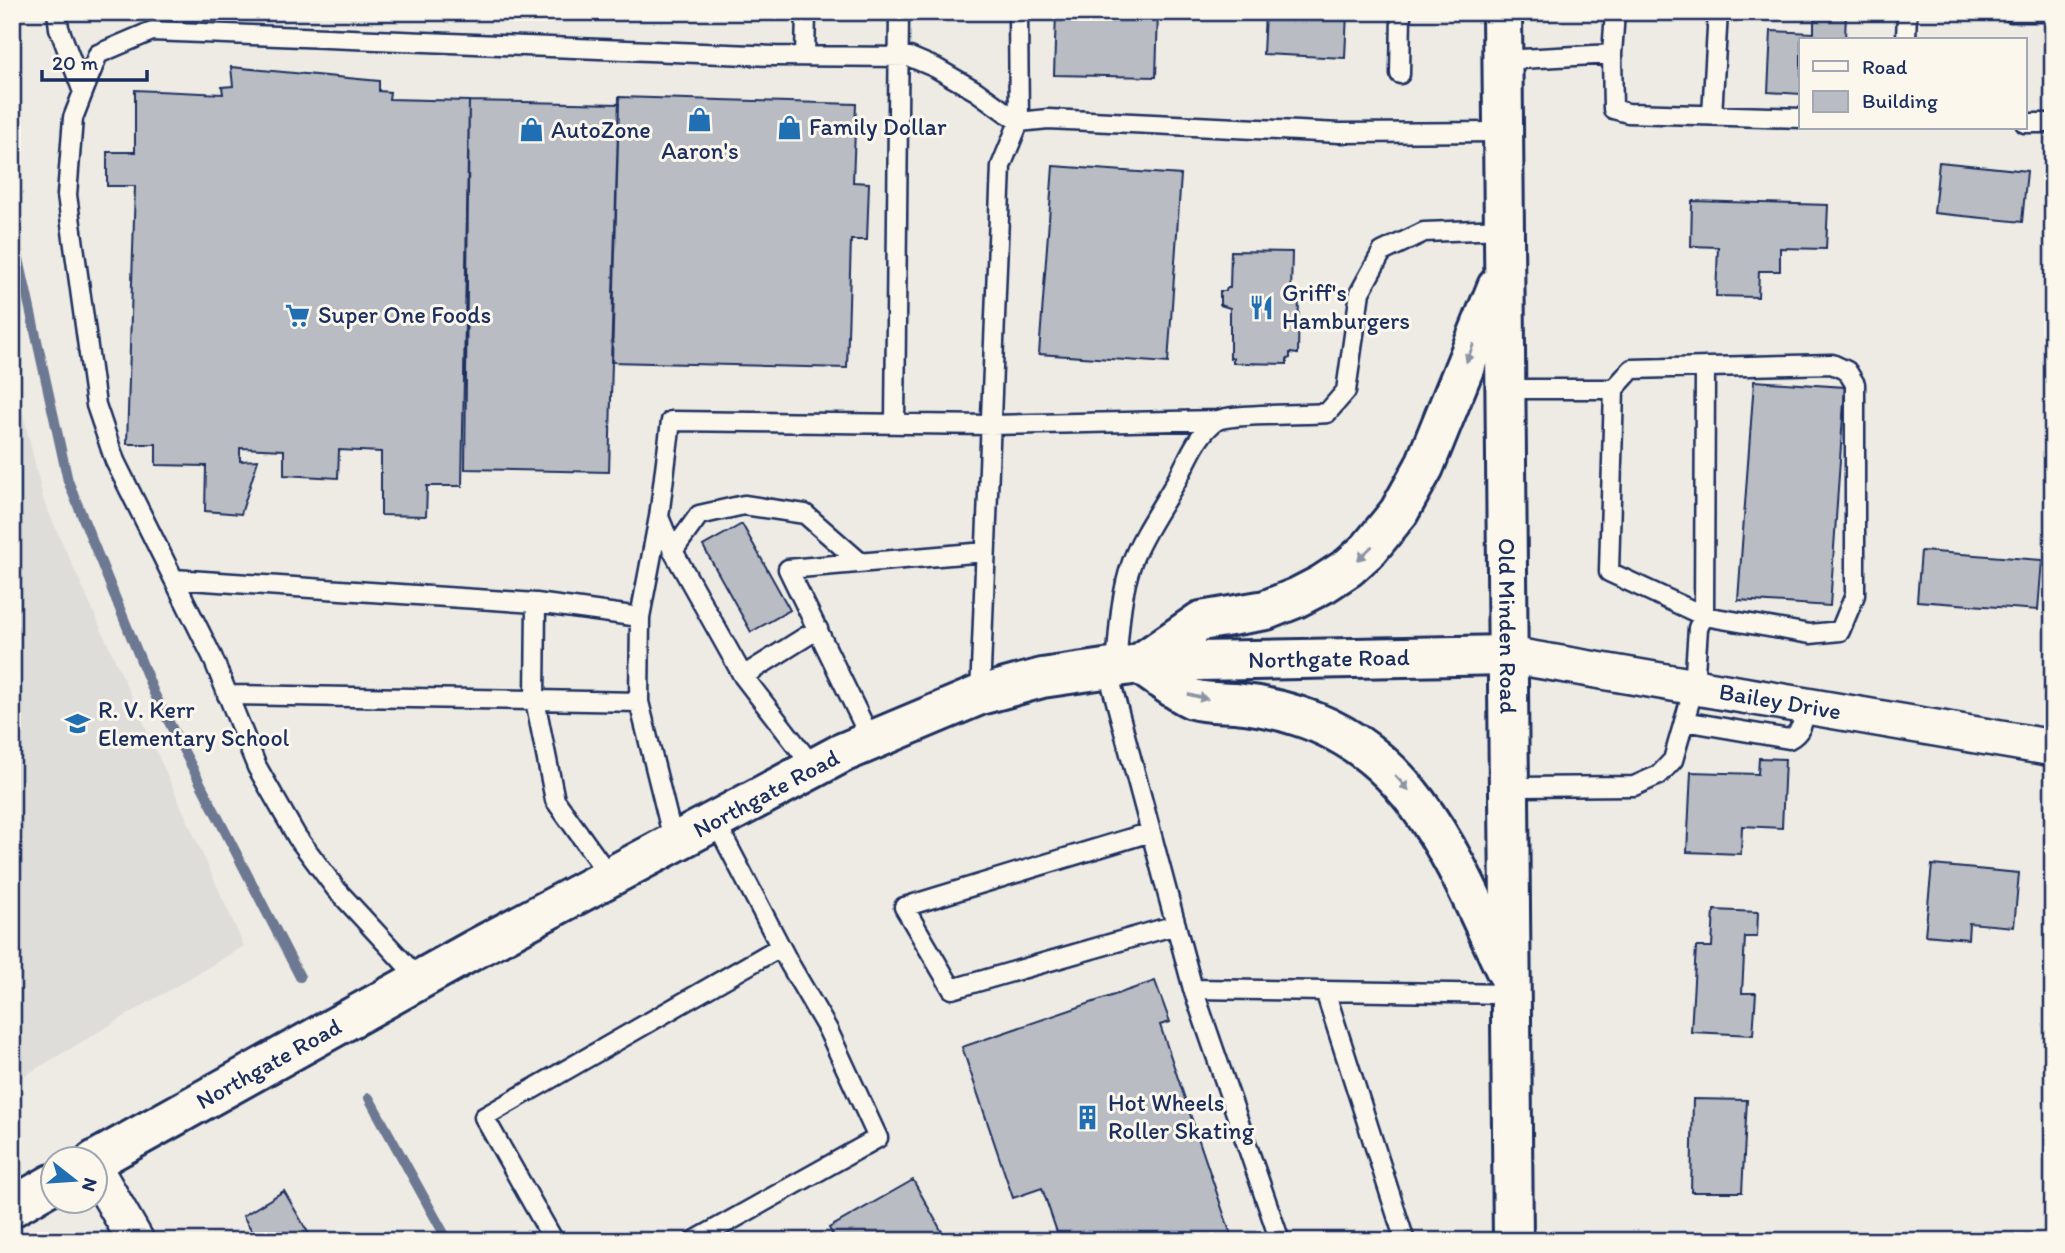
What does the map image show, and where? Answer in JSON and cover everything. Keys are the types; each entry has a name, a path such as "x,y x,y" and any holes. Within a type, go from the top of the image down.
{"main road":[{"name":"Old Minden Road","path":"1502,12 1513,1241"},
{"path":"1121,666 1201,621 1266,610 1296,598 1340,573 1369,549 1399,512 1424,467 1504,267"},
{"name":"Northgate Road","path":"108,1153 420,980 842,753 980,695 1042,678 1121,666 1199,661 1508,655"},
{"path":"1121,666 1193,699 1277,709 1303,717 1345,737 1387,768 1416,799 1444,842 1512,988"},
{"path":"12,1207 38,1193"}],"street":[{"name":"Bailey Drive","path":"1508,655 2053,748"},
{"path":"108,1192 136,1241"}],"lane":[{"path":"57,12 59,27 83,92"},
{"path":"806,12 806,56"},
{"path":"895,424 899,12"},
{"path":"980,695 1001,166 1019,122 1018,12"},
{"path":"1400,74 1401,12"},
{"path":"1615,12 1612,54 1613,110 1628,113 1799,118"},
{"path":"1712,116 1718,12"},
{"path":"1906,38 1907,12"},
{"path":"2012,12 2050,12"},
{"path":"420,980 336,889 297,837 257,767 212,656 115,461 96,405 67,195 73,118 98,54 152,31 806,56 910,57 976,90 1019,122 1048,119 1340,133 1503,132"},
{"path":"1502,60 1612,54"},
{"path":"2026,123 2053,123"},
{"path":"674,843 639,702 640,617 659,517 671,421 991,425 1217,420 1258,415 1327,413 1346,391 1360,292 1382,251 1423,232 1504,229"},
{"path":"1832,364 1847,371 1855,384 1855,595 1840,631 1810,634 1704,616 1609,572 1614,389 1632,369 1705,367 1832,364"},
{"path":"1510,787 1634,786 1659,775 1673,760 1693,687 1698,628 1704,616 1705,367"},
{"path":"1506,389 1614,389"},
{"path":"1217,420 1200,438 1150,524 1132,562 1122,599 1121,666 1151,832 1193,989 1280,1241"},
{"path":"673,551 699,515 744,505 805,514 860,563"},
{"path":"659,517 673,551 743,676 814,768"},
{"path":"872,742 788,569 985,552"},
{"path":"174,579 536,603 640,617"},
{"path":"536,603 535,700 555,800 610,877"},
{"path":"743,676 818,629"},
{"path":"227,695 639,702"},
{"path":"1684,721 1789,739 1801,728 1806,706"},
{"path":"694,1241 878,1138 828,1030 780,947 715,821"},
{"path":"1151,832 904,907 953,989 1176,925"},
{"path":"554,1241 484,1117 780,947"},
{"path":"1193,989 1325,991 1512,988"},
{"path":"1325,991 1405,1241"}],"shaded area":[{"name":"R. V. Kerr Elementary School","path":"12,366 44,502 244,946 12,1083"}],"building":[{"path":"1056,12 1158,12 1156,77 1054,75"},
{"path":"1265,12 1347,12 1345,58 1263,54"},
{"path":"1814,12 1846,12 1845,38 1799,38 1799,94 1768,92 1771,31 1814,33"},
{"name":"Super One Foods","path":"231,67 379,81 379,91 390,92 389,99 469,101 462,486 427,486 426,516 381,515 381,452 339,450 338,478 284,475 284,450 240,448 240,461 258,460 241,514 205,511 206,466 156,465 156,444 127,444 135,186 107,186 107,152 135,152 135,90 223,94 222,87 233,86"},
{"path":"619,97 856,104 853,182 869,183 867,240 851,240 847,368 611,362"},
{"path":"469,101 619,104 609,472 465,469"},
{"path":"1939,162 2027,171 2022,222 1934,213"},
{"path":"1053,166 1181,175 1168,363 1039,354"},
{"path":"1692,201 1828,205 1826,249 1780,248 1780,271 1759,271 1758,297 1716,296 1718,247 1691,246"},
{"name":"Griff's Hamburgers","path":"1231,251 1292,252 1291,293 1299,293 1298,354 1290,353 1287,364 1233,363 1233,358 1230,358 1230,308 1220,305 1220,291 1230,288"},
{"path":"1754,381 1845,387 1830,606 1738,600"},
{"path":"742,524 790,610 751,632 703,546"},
{"path":"1921,551 2042,560 2038,610 1917,601"},
{"path":"1759,758 1785,759 1782,828 1742,826 1741,854 1687,852 1691,772 1758,774"},
{"path":"1932,865 2019,873 2014,927 1969,923 1968,939 1925,935"},
{"path":"1714,910 1758,912 1757,937 1745,937 1742,993 1756,993 1753,1035 1691,1032 1696,947 1712,947"},
{"name":"Hot Wheels Roller Skating","path":"1155,981 1170,1022 1160,1025 1233,1241 1060,1241 1042,1188 1013,1198 962,1047"},
{"path":"1693,1099 1747,1100 1742,1192 1691,1192"},
{"path":"913,1180 947,1241 836,1241 829,1228"},
{"path":"284,1191 313,1241 258,1241 243,1216"}],"waterway":[{"path":"12,227 68,481 154,693 300,977"},
{"path":"369,1098 448,1241"}],"place":[{"name":"Aaron's","path":"700,120"},
{"name":"Family Dollar","path":"789,127"},
{"name":"AutoZone","path":"531,130"},
{"name":"Griff's Hamburgers","path":"1262,307"},
{"name":"Super One Foods","path":"298,315"},
{"name":"R. V. Kerr Elementary School","path":"78,724"},
{"name":"Hot Wheels Roller Skating","path":"1088,1117"}]}
